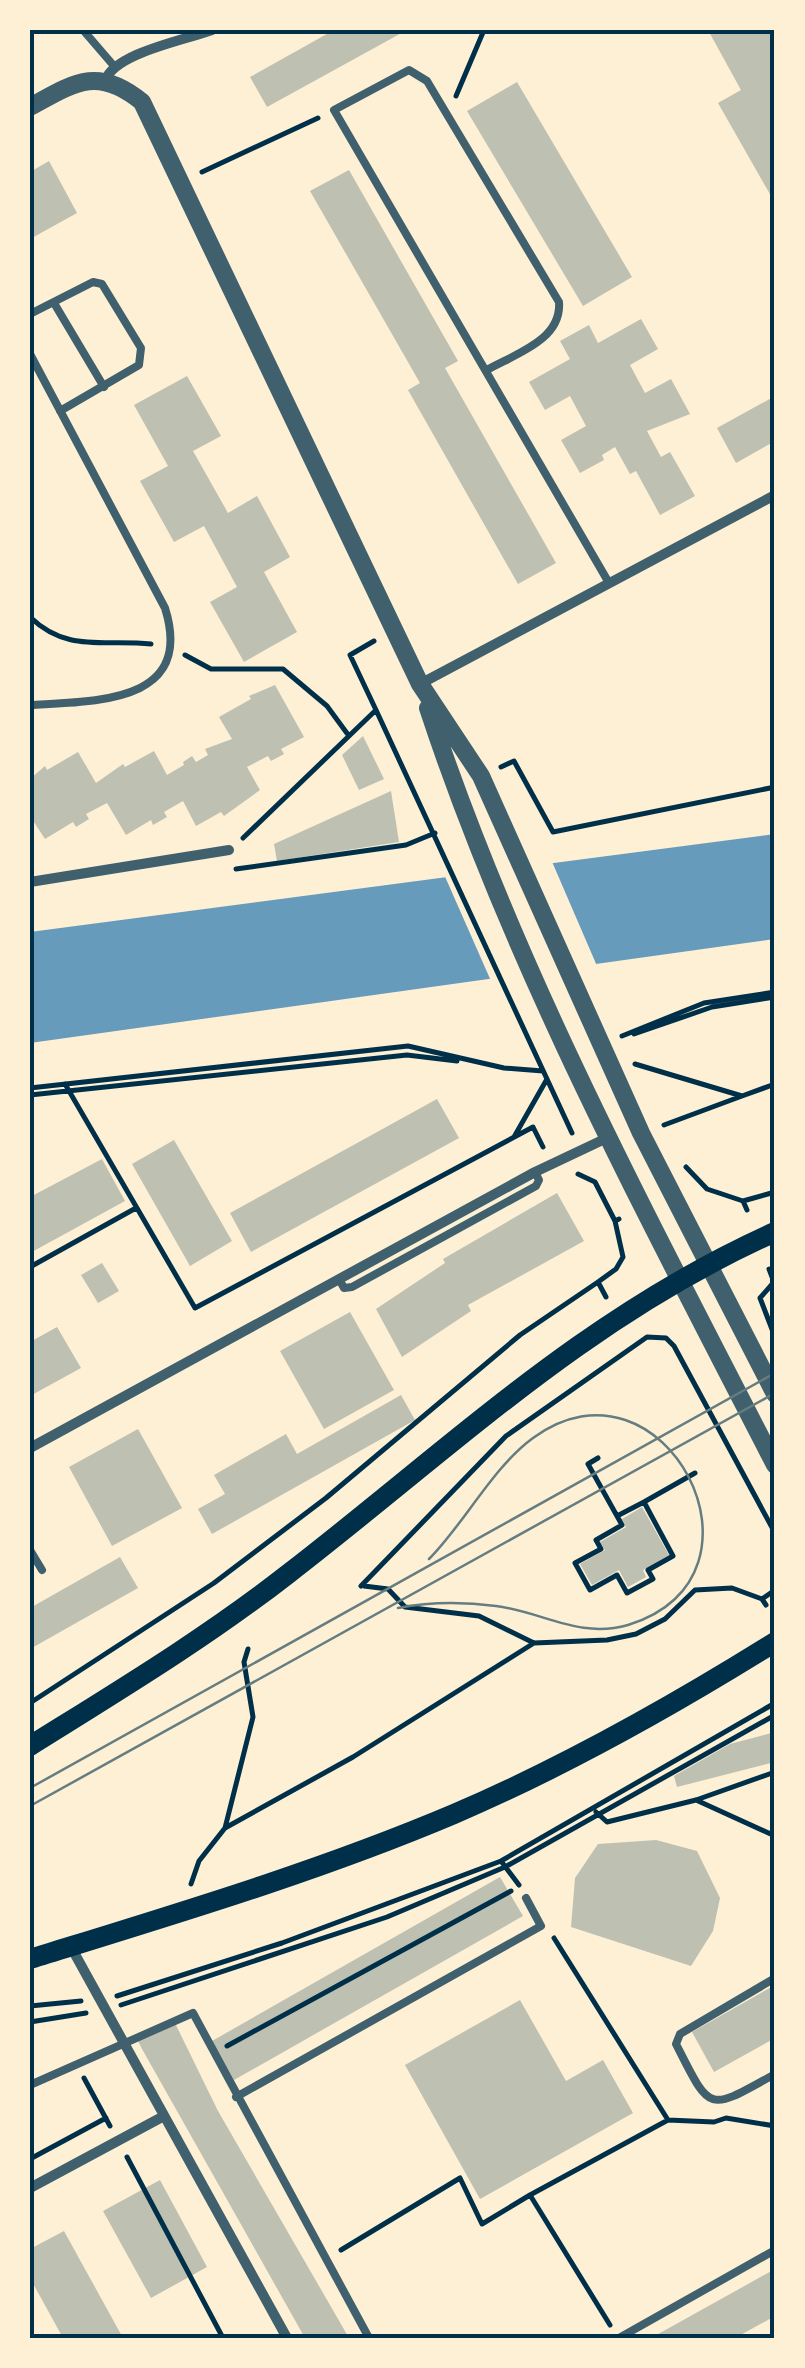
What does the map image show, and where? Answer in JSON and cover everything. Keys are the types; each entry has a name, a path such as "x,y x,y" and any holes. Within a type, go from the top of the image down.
{"main road":[{"path":"30,1746 232,1617 565,1352 680,1280 775,1232"},
{"path":"30,1958 189,1909 455,1813 594,1743 775,1642"}],"street":[{"path":"30,107 79,82 110,74 212,30"},
{"path":"110,74 142,102 420,684 472,831 553,1018 775,1465"},
{"path":"420,684 775,494"},
{"path":"420,684 480,776 585,1012 707,1265 775,1394"},
{"path":"30,882 229,850"},
{"path":"30,1448 535,1172 609,1137"},
{"path":"71,1946 286,2338"},
{"path":"30,2188 164,2116"}],"lane":[{"path":"83,30 110,74"},
{"path":"487,370 548,335 560,317 560,302 427,81 409,70 334,110 609,583"},
{"path":"30,314 93,282 102,284 143,358 139,366 60,411"},
{"path":"54,303 104,387"},
{"path":"30,354 165,608 172,648 163,670 146,685 113,700 30,705"},
{"path":"30,1550 42,1570"},
{"path":"236,2097 541,1926 526,1898"},
{"path":"775,1978 680,2034 676,2044 703,2097 714,2102 732,2098 775,2074"},
{"path":"30,2085 188,2012 215,2053 369,2338"},
{"path":"618,2337 775,2250"}],"path":[{"path":"447,117 484,30"},
{"path":"202,172 334,110"},
{"path":"30,616 52,636 76,644 172,648 211,669 282,668 327,706 349,736"},
{"path":"394,630 350,655 573,1135 563,1140"},
{"path":"244,848 246,833 376,710"},
{"path":"501,767 514,761 553,832 775,787"},
{"path":"248,857 251,867"},
{"path":"622,1036 691,1007 775,995"},
{"path":"615,1022 642,1080"},
{"path":"30,1091 408,1046 504,1068 543,1071"},
{"path":"635,1064 742,1096"},
{"path":"514,1138 547,1079"},
{"path":"664,1125 775,1084"},
{"path":"66,1087 195,1308 533,1127 544,1148 554,1144"},
{"path":"657,1110 671,1140"},
{"path":"678,1153 707,1189 743,1201 775,1192"},
{"path":"30,1703 214,1583 326,1498 520,1336 616,1269 623,1257 617,1220 595,1182 578,1174 568,1176"},
{"path":"743,1201 747,1210"},
{"path":"30,1267 136,1208"},
{"path":"769,1270 774,1282 760,1298 775,1337"},
{"path":"598,1282 606,1296"},
{"path":"534,1642 479,1616 404,1607 388,1588 362,1586 506,1436 647,1336 666,1338 674,1346 706,1412 775,1533"},
{"path":"598,1458 588,1464 622,1526 596,1540 601,1549 575,1564 590,1590 617,1575 627,1594 653,1579 648,1570 674,1556 644,1502"},
{"path":"617,1516 695,1474"},
{"path":"189,1909 192,1877 199,1861 225,1828 354,1756 534,1642 636,1634 665,1619 695,1590 732,1588 764,1602 775,1590"},
{"path":"225,1828 253,1716 244,1662 248,1650"},
{"path":"30,2022 103,2006 503,1864 775,1702"},
{"path":"594,1808 775,1714"},
{"path":"594,1808 607,1822 696,1800 775,1772"},
{"path":"696,1800 775,1836"},
{"path":"215,2053 520,1886 503,1864"},
{"path":"552,1934 668,2120"},
{"path":"30,2006 103,2006"},
{"path":"76,2062 223,2338"},
{"path":"30,2159 106,2118"},
{"path":"332,2255 460,2178 482,2224 668,2120 714,2122 726,2118 775,2126"},
{"path":"530,2195 618,2337"}],"water":[{"path":"775,834 775,939 30,1043 30,932"}],"pier":[{"path":"550,857 597,966 491,981 443,872"}],"building":[{"path":"334,30 407,30 267,107 250,77"},
{"path":"708,30 775,30 775,71 770,74 775,84 775,203 718,103 741,90"},
{"path":"517,82 632,277 583,306 467,111"},
{"path":"49,161 77,213 30,239 30,172"},
{"path":"349,170 458,361 445,368 556,563 518,584 408,390 420,383 310,191"},
{"path":"641,319 658,349 630,365 645,393 671,379 690,414 647,431 661,457 670,452 695,496 660,515 636,471 630,474 615,447 602,455 604,460 580,473 561,440 586,426 570,396 545,410 529,382 570,359 560,341 589,325 598,343"},
{"path":"187,376 221,436 193,451 228,513 257,496 290,557 264,572 297,632 244,662 210,602 237,587 204,526 174,542 140,481 168,466 134,405"},
{"path":"775,396 775,441 736,463 717,428"},
{"path":"275,685 304,737 281,749 284,754 271,761 268,756 247,767 260,790 224,816 221,812 196,826 183,801 164,812 167,817 153,825 151,820 126,835 107,803 86,814 89,819 76,827 73,822 45,839 30,816 30,779 45,766 47,770 78,752 96,783 123,764 125,767 154,751 167,775 192,756 196,762 208,755 205,749 232,739 219,717 251,699 249,696"},
{"path":"363,736 384,779 359,790 342,755"},
{"path":"391,791 399,842 277,861 274,844"},
{"path":"437,1099 459,1138 251,1252 230,1213"},
{"path":"174,1140 232,1241 190,1266 132,1164"},
{"path":"102,1159 125,1201 30,1253 30,1197"},
{"path":"557,1193 584,1241 468,1305 471,1311 402,1357 376,1309 445,1263 443,1259"},
{"path":"102,1263 119,1291 98,1303 81,1275"},
{"path":"350,1312 394,1390 324,1429 280,1351"},
{"path":"57,1327 81,1368 30,1396 30,1342"},
{"path":"401,1395 415,1420 212,1534 198,1509 225,1494 214,1475 286,1434 297,1454"},
{"path":"138,1429 182,1508 112,1546 69,1467"},
{"path":"642,1507 669,1555 643,1570 646,1577 628,1587 619,1570 592,1585 580,1564 605,1550 600,1542 626,1527 622,1519"},
{"path":"120,1557 138,1588 30,1649 30,1608"},
{"path":"775,1732 775,1762 677,1787 674,1776 730,1744"},
{"path":"656,1840 697,1851 720,1898 713,1931 691,1966 571,1927 575,1878 598,1844"},
{"path":"500,1877 523,1916 234,2080 212,2041"},
{"path":"775,1985 775,2038 714,2072 692,2032"},
{"path":"520,2000 566,2081 603,2060 633,2113 480,2199 405,2065"},
{"path":"175,2023 218,2111 349,2338 305,2338 142,2049 137,2039"},
{"path":"160,2180 207,2267 151,2298 103,2211"},
{"path":"64,2231 123,2338 63,2338 30,2278 30,2249"},
{"path":"775,2269 775,2316 735,2338 651,2338"}],"tram line":[{"path":"30,1788 775,1373"},
{"path":"30,1806 775,1393"},
{"path":"398,1608 459,1603 513,1609 577,1627 628,1625 675,1599 698,1562 702,1519 689,1477 662,1442 625,1420 581,1417 533,1438 518,1450 429,1559"}]}
